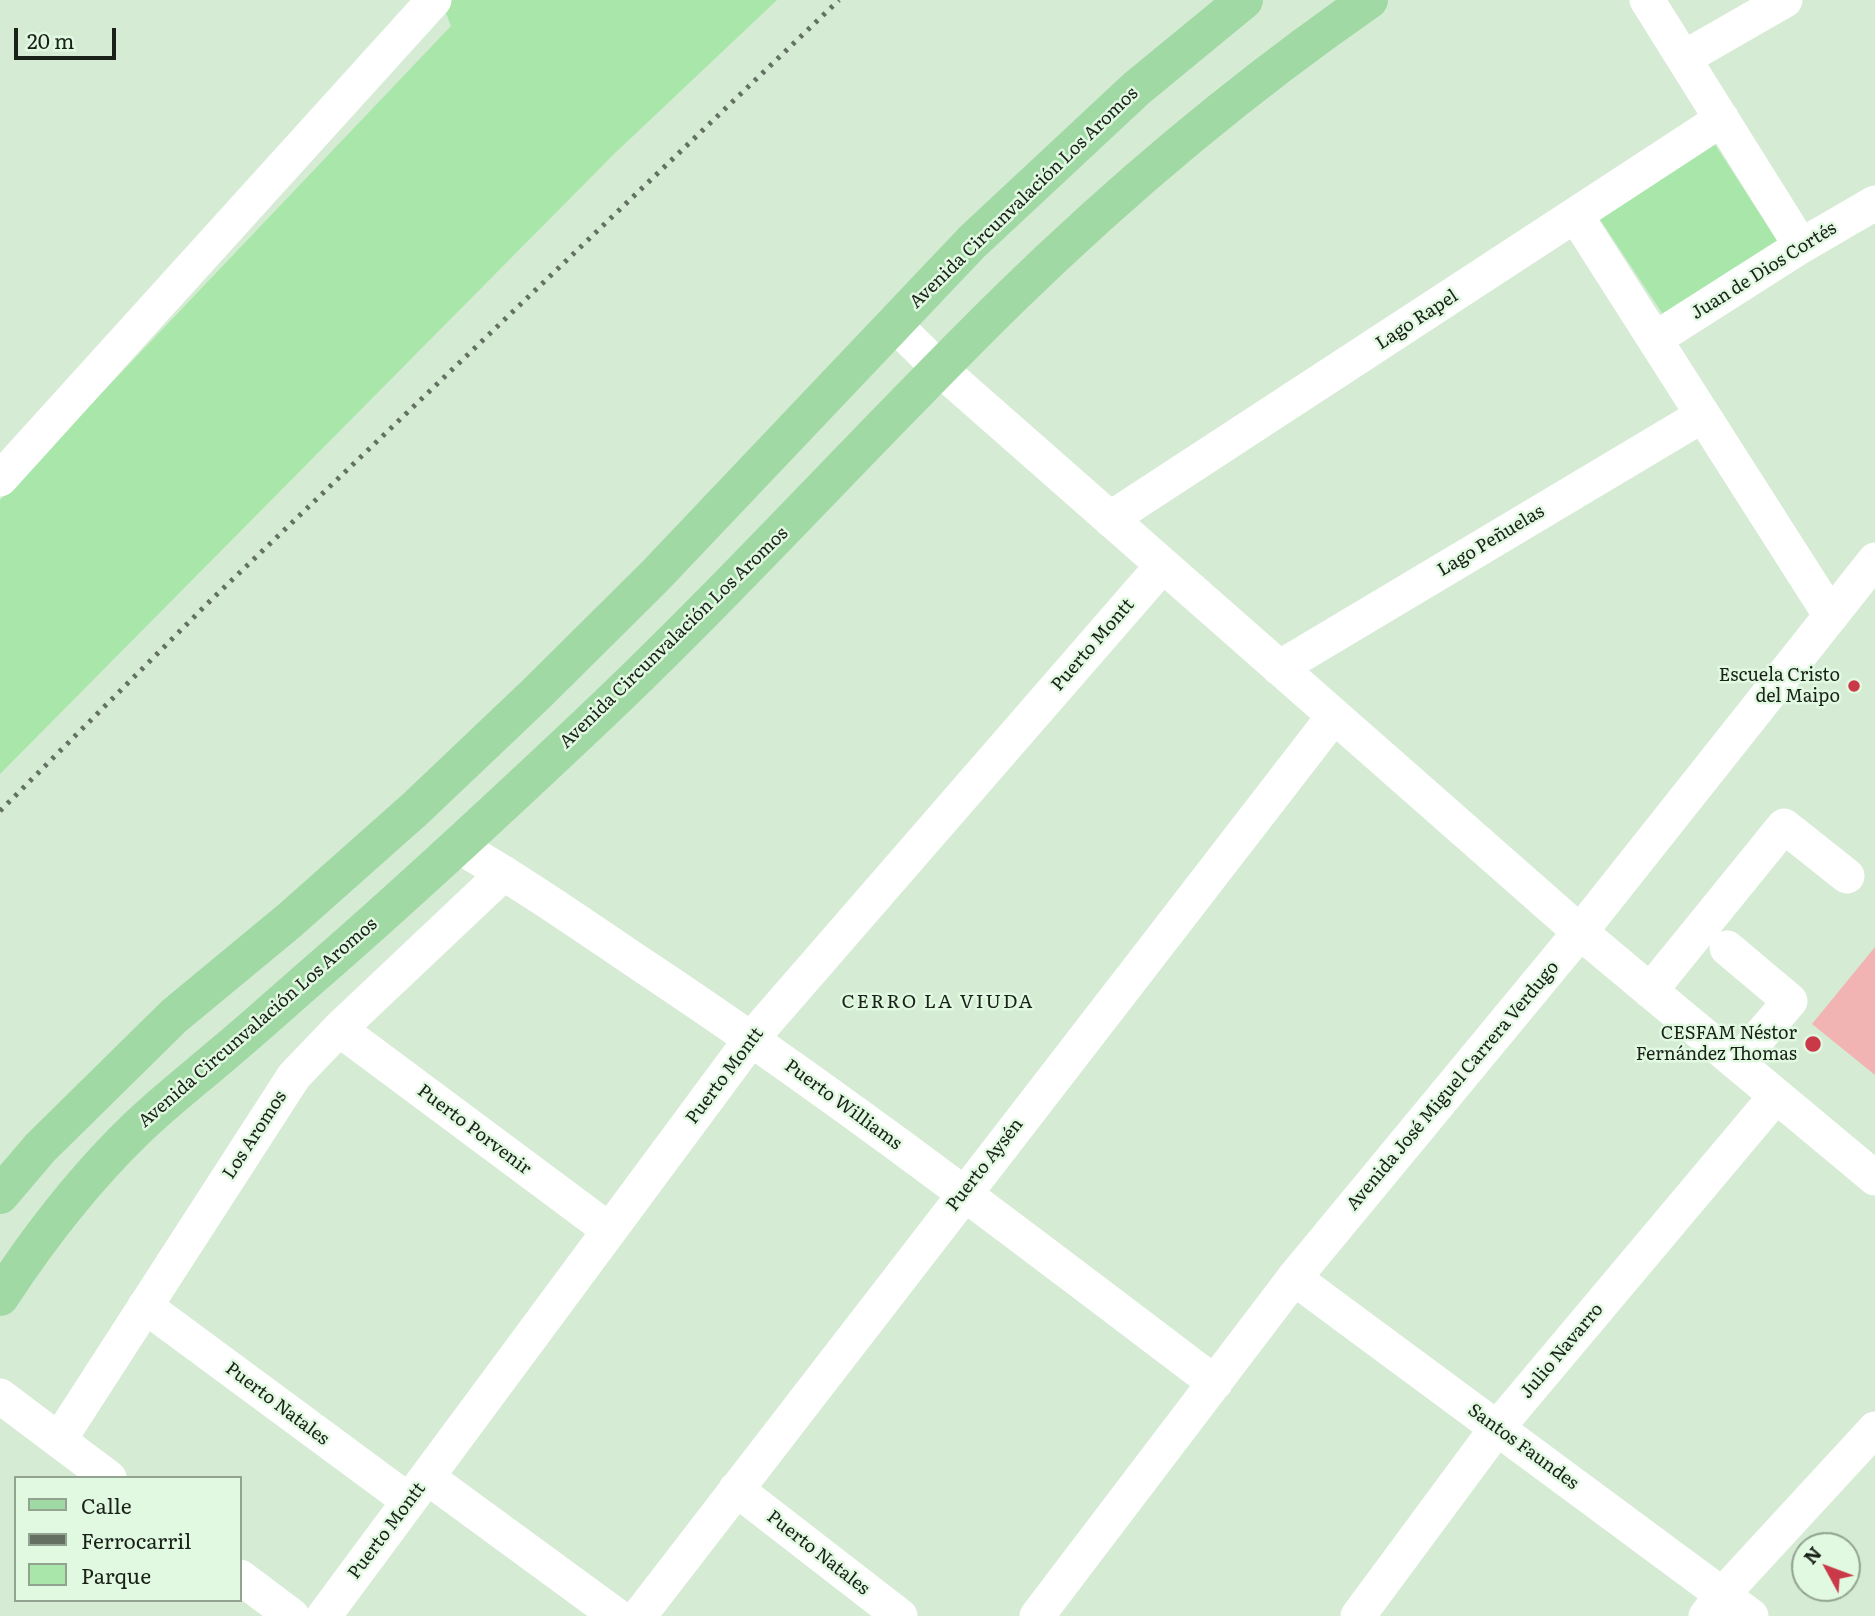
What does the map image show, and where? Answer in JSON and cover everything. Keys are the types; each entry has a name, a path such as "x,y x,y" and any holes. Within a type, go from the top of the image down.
{"main road":[{"name":"Avenida Circunvalación Los Aromos","path":"0,1195 40,1148 174,1016 290,920 536,694 701,528 972,242 1138,88 1244,0"},
{"name":"Avenida Circunvalación Los Aromos","path":"0,1297 59,1213 137,1128 458,846 618,696 775,541 1013,295 1154,168 1271,72 1369,0"}],"street":[{"path":"0,480 434,0"},
{"path":"1647,0 1801,246"},
{"path":"1684,58 1785,0"},
{"name":"Lago Rapel","path":"1110,519 1722,120"},
{"name":"Juan de Dios Cortés","path":"1655,340 1801,246 1875,203"},
{"path":"1576,216 1830,616"},
{"path":"893,323 940,369 1580,932 1875,1178"},
{"name":"Lago Peñuelas","path":"1279,668 1703,415"},
{"name":"Avenida José Miguel Carrera Verdugo","path":"1037,1616 1294,1278 1580,932 1875,560"},
{"name":"Puerto Montt","path":"324,1616 752,1038 1163,565"},
{"name":"Puerto Aysén","path":"639,1616 1334,716"},
{"path":"1650,991 1784,826 1847,876"},
{"name":"Puerto Williams","path":"458,846 504,873 752,1038 1214,1383"},
{"name":"Los Aromos","path":"59,1440 293,1076 504,873"},
{"path":"1727,948 1790,1001 1737,1063"},
{"name":"Puerto Porvenir","path":"339,1030 609,1230"},
{"name":"Julio Navarro","path":"1358,1616 1497,1428 1776,1096"},
{"name":"Santos Faundes","path":"1294,1278 1497,1428 1714,1605 1751,1616"},
{"name":"Puerto Natales","path":"145,1306 418,1489 617,1616"},
{"path":"0,1396 106,1476"},
{"path":"1714,1605 1875,1429"},
{"name":"Puerto Natales","path":"736,1489 900,1616"},
{"path":"242,1578 292,1616"}],"green space":[{"path":"441,0 777,0 614,154 0,774 0,500 451,26"},
{"path":"1714,143 1778,242 1664,316 1599,218"}],"building":[{"path":"1875,947 1875,1075 1812,1024"}],"railway":[{"path":"0,811 211,600 839,0"}],"place":[{"name":"Escuela Cristo del Maipo","path":"1854,686"},
{"name":"CESFAM Néstor Fernández Thomas","path":"1813,1044"}],"district":[{"name":"CERRO LA VIUDA","path":"938,1002"}]}
